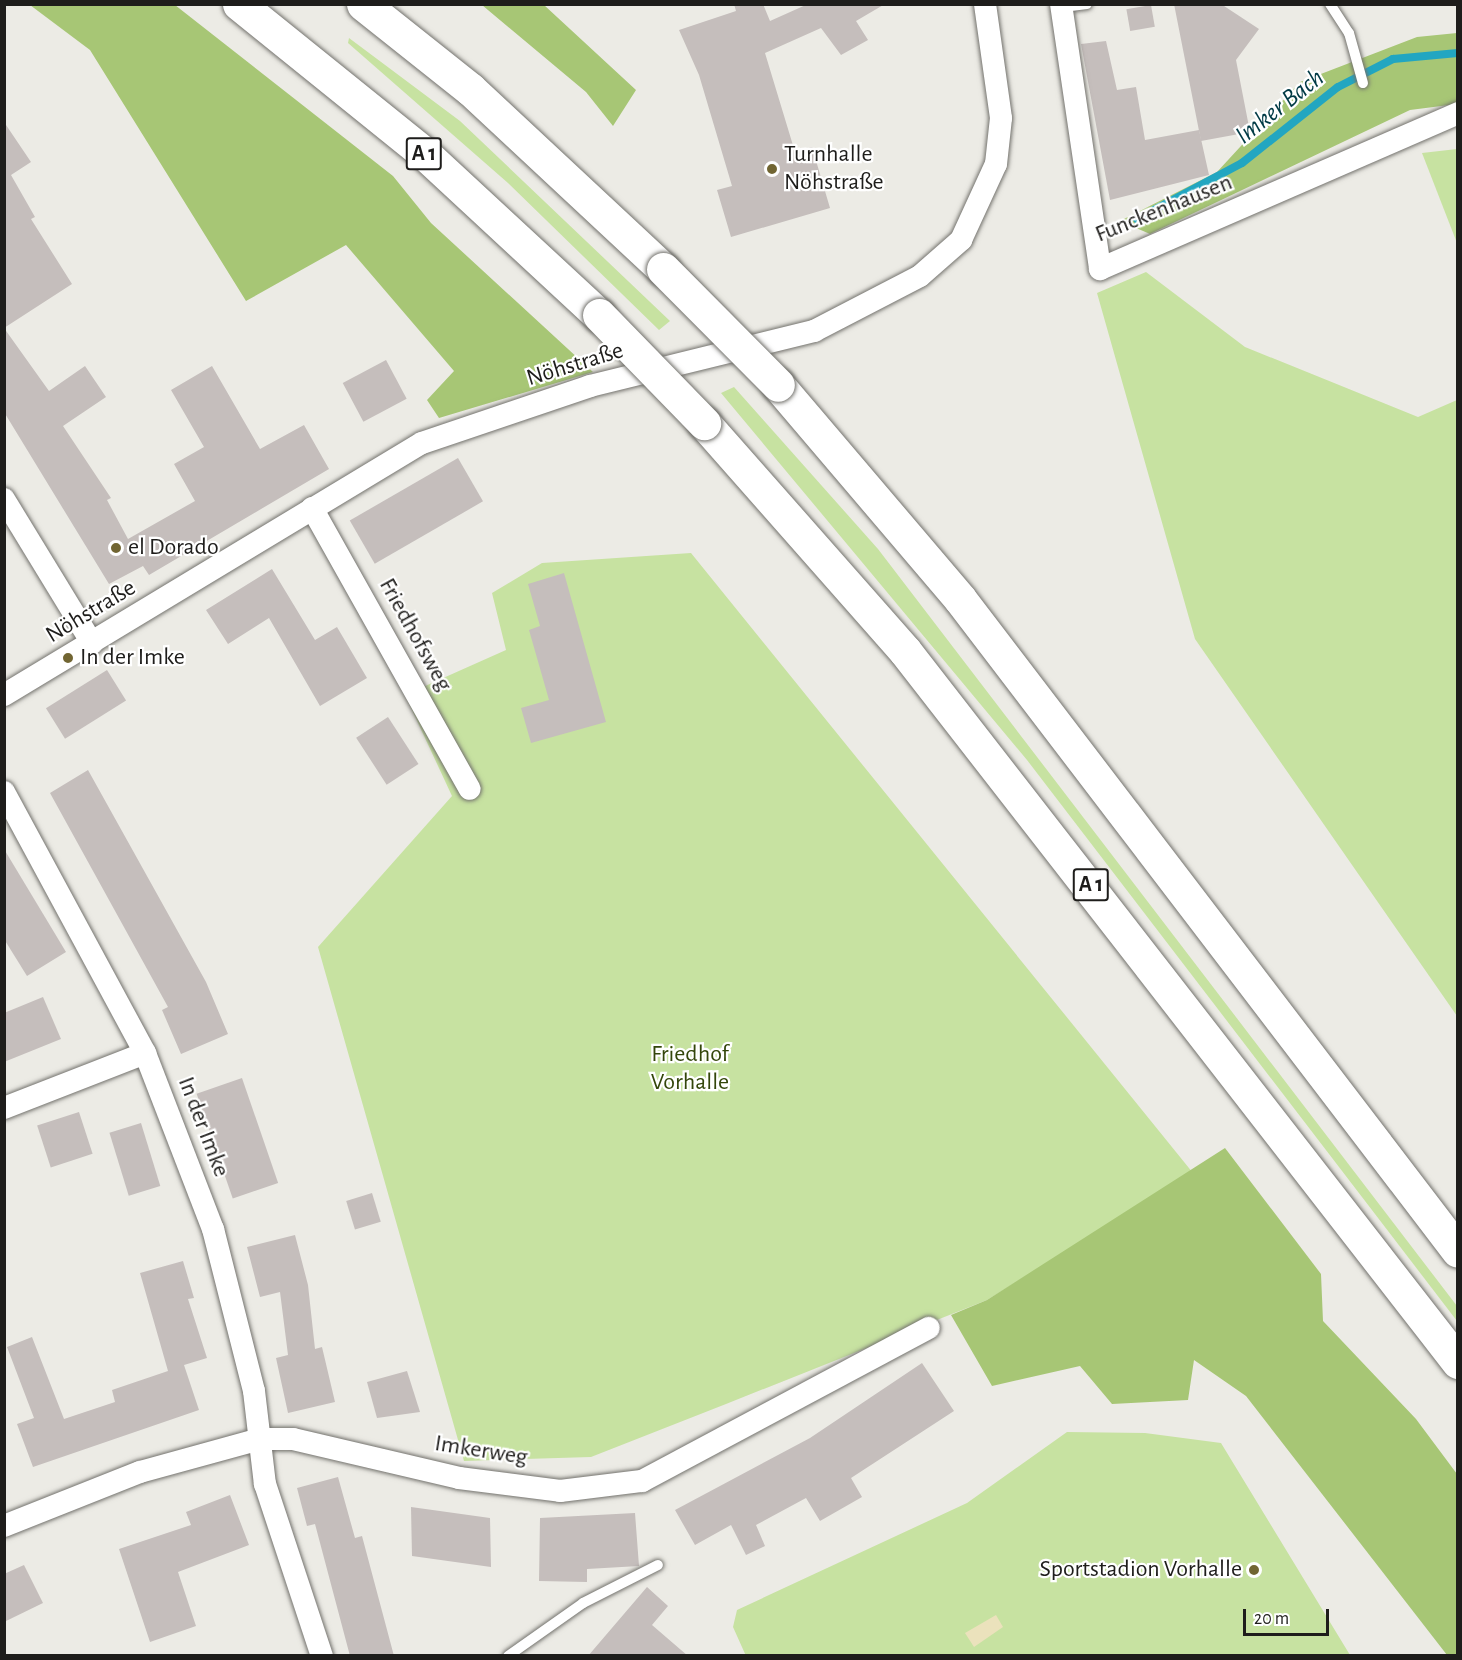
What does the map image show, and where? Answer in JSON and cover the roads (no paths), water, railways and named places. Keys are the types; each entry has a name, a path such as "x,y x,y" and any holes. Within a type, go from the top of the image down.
{"highway":[{"name":"A 1","path":"239,4 426,155 599,315 704,423 906,651 1458,1362"},
{"path":"363,4 470,89 663,269 778,385 960,599 1458,1251"}],"street":[{"name":"Nöhstraße","path":"4,695 422,443 590,386 814,331 920,276 961,240 996,164 1001,118 985,4"},
{"name":"Funckenhausen","path":"1062,6 1100,269 1458,113"},
{"path":"4,499 92,643"},
{"name":"Friedhofsweg","path":"312,508 470,789"},
{"name":"In der Imke","path":"4,792 145,1053 213,1229 254,1391 265,1484 322,1656"},
{"path":"4,1108 145,1053"},
{"name":"Imkerweg","path":"4,1526 140,1472 260,1439 293,1439 459,1478 560,1491 642,1481 929,1328"}],"lane":[{"path":"1062,6 1087,4"},
{"path":"1330,4 1349,33 1363,83"},
{"path":"508,1656 583,1603 658,1565"}],"waterway":[{"name":"Imker Bach","path":"1137,219 1242,163 1338,87 1393,59 1458,53"}],"place":[{"name":"Turnhalle Nöhstraße","path":"772,169"},
{"name":"el Dorado","path":"116,548"},
{"name":"In der Imke","path":"68,658"},
{"name":"Sportstadion Vorhalle","path":"1254,1570"}],"park label":[{"name":"Friedhof Vorhalle","path":"690,1069"}]}
